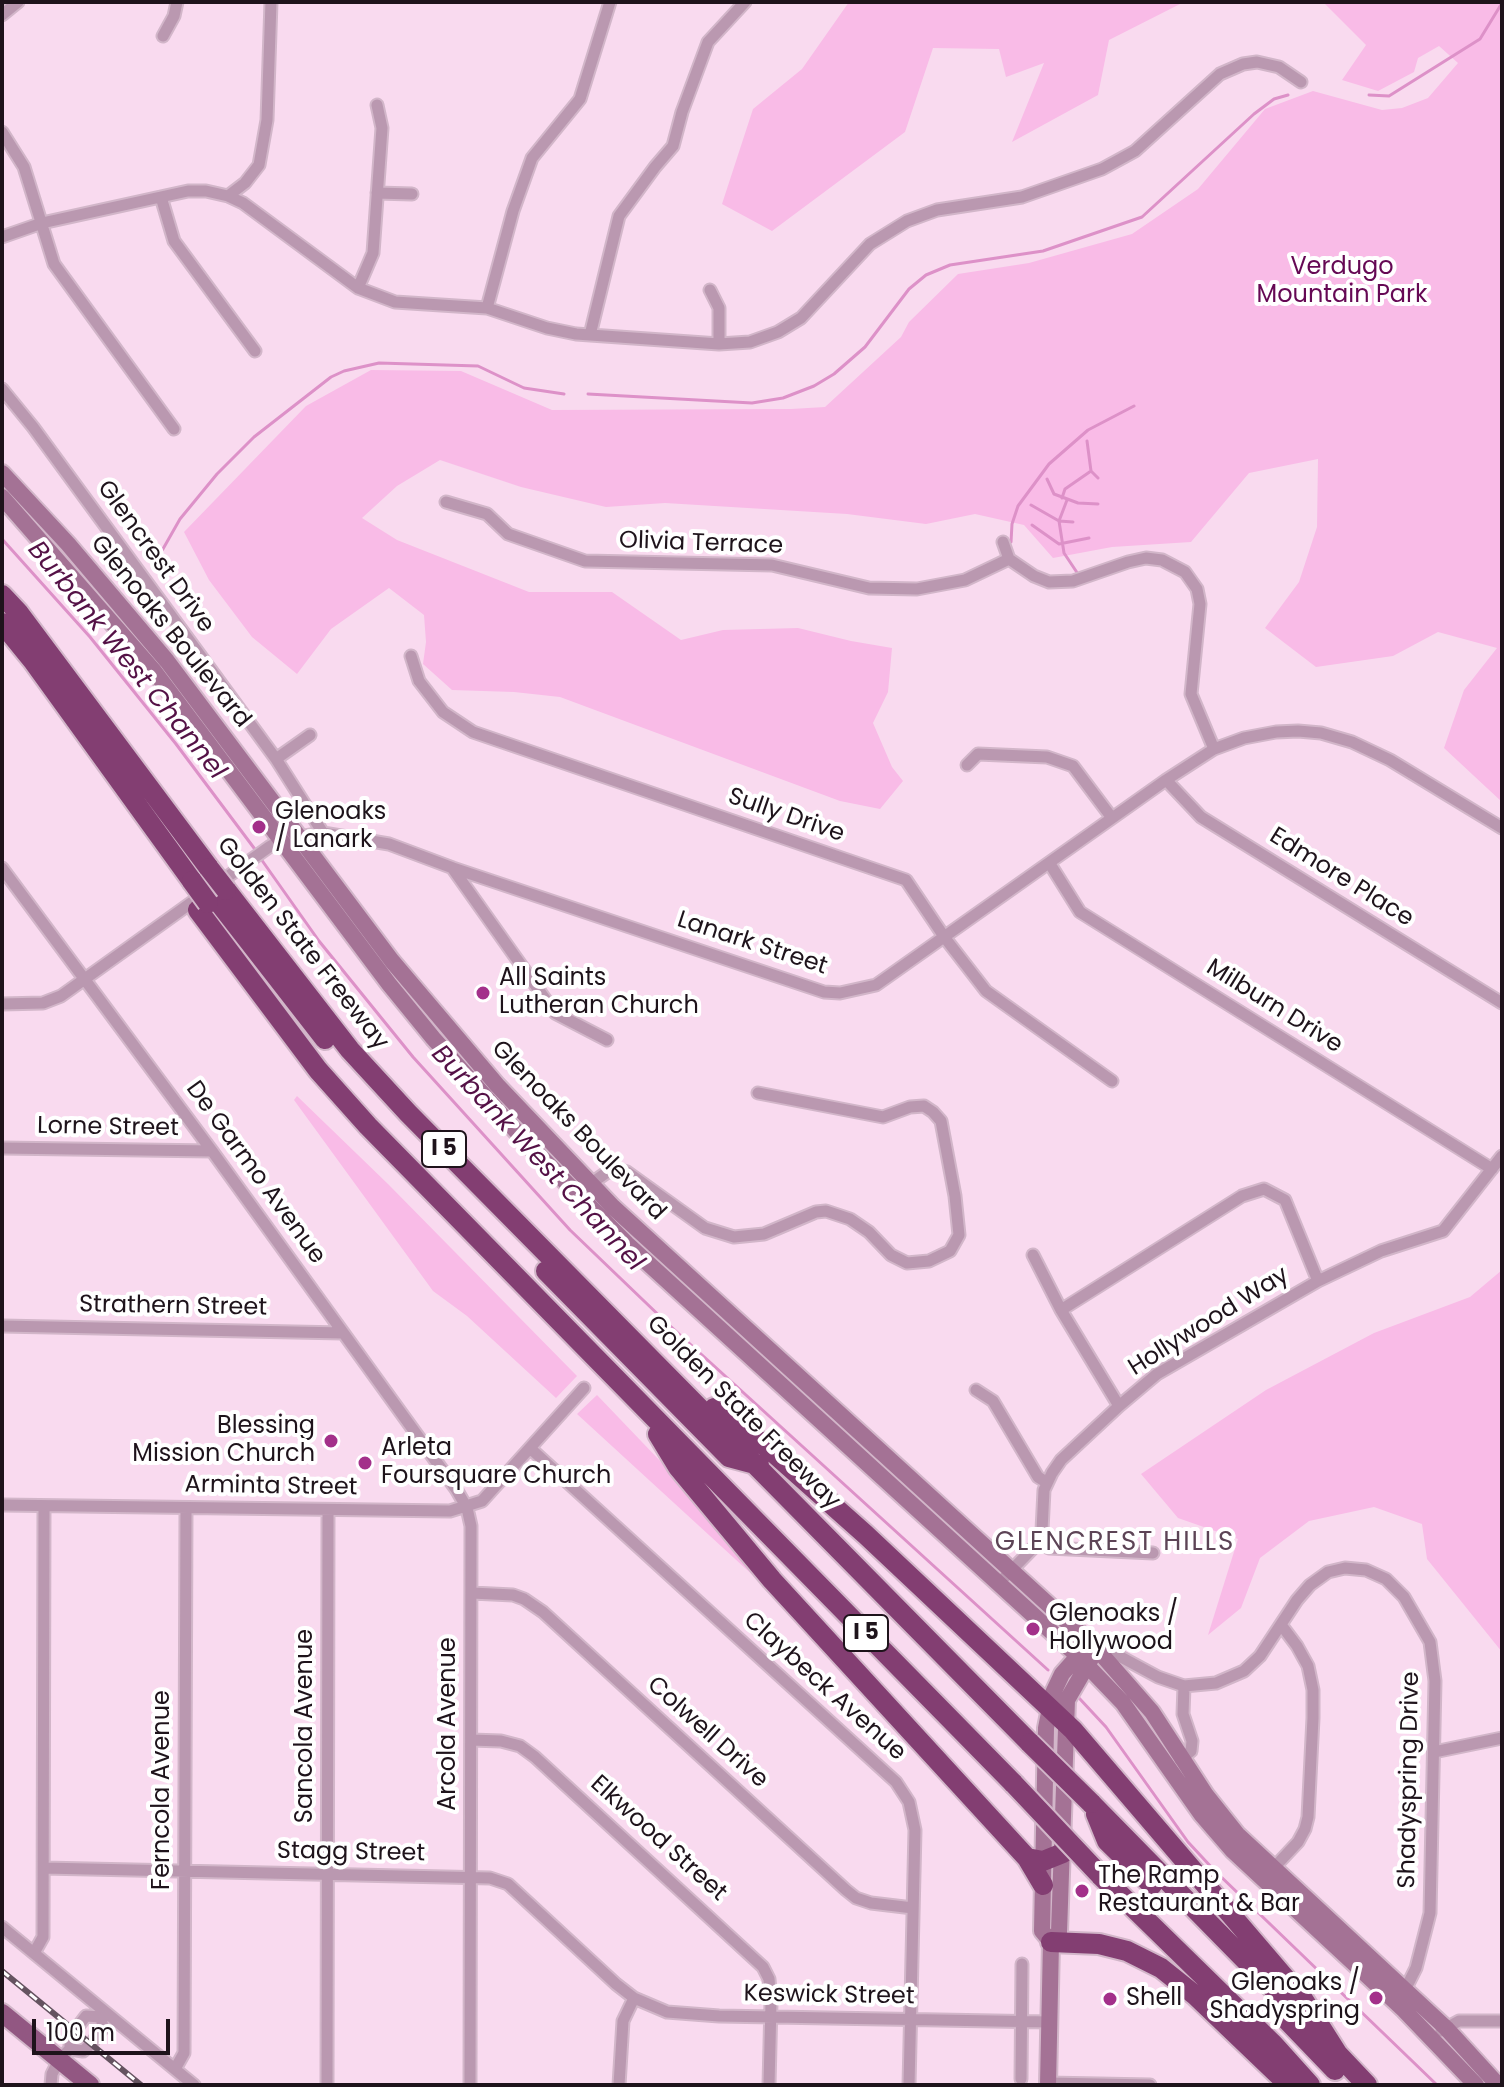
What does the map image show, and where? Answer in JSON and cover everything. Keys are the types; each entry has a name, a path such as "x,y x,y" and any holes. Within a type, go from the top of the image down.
{"highway":[{"name":"Golden State Freeway","path":"2,595 18,612 212,900 318,1070 368,1126 641,1407 1100,1875 1274,2045 1301,2082"},
{"path":"2,611 55,679 196,878"},
{"path":"2,623 196,878"},
{"name":"Golden State Freeway","path":"2,638 212,900 419,1124 1091,1803 1120,1843 1367,2085"},
{"path":"212,900 376,1098 729,1457 759,1465"},
{"path":"212,900 285,1010 360,1100 714,1461 718,1483"},
{"path":"684,1390 735,1422 776,1455 1012,1672 1058,1704 1066,1723 1303,1999 1339,2056"},
{"path":"641,1407 678,1467 772,1580 1044,1857 1043,1885"},
{"path":"1120,1843 1349,2085"},
{"path":"1051,1942 1099,1944 1127,1951 1161,1968 1301,2082 1320,2080 1326,2085"}],"main road":[{"name":"Glenoaks Boulevard","path":"2,473 68,544 167,661 392,961 638,1255 857,1443 1004,1578 1176,1763"},
{"name":"Glenoaks Boulevard","path":"2,497 154,671 275,843 433,1038 583,1190"},
{"name":"Glenoaks Boulevard","path":"1004,1578 1096,1648 1152,1712 1176,1763"},
{"path":"1012,1672 1033,1683 1046,1682 1082,1661 1096,1648"},
{"path":"1048,2084 1051,1942 1059,1932 1044,1857 1046,1728 1082,1661"},
{"path":"1058,1704 1053,1693 1062,1674"},
{"path":"1058,1704 1084,1688 1092,1687 1123,1703"},
{"path":"1044,1857 1066,1723"},
{"path":"1176,1763 1219,1836 1268,1874 1498,2085"},
{"path":"1043,1885 1042,1931 1051,1942"},
{"path":"2,2013 64,2055 90,2085"},
{"path":"1439,2032 1476,2085"}],"street":[{"path":"2,15 18,2"},
{"path":"163,36 174,16 177,2"},
{"path":"228,196 245,183 259,165 267,120 271,2"},
{"path":"487,308 513,211 532,158 580,99 600,26 610,2"},
{"path":"590,335 619,216 673,146 708,42 745,2"},
{"path":"2,237 42,223 161,197 206,191 243,203 358,288 395,302 487,308 547,328 590,335 719,344 750,342 778,332 801,318 870,244 907,221 937,210 1022,197 1102,169 1135,151 1220,74 1243,64 1257,62 1279,67 1301,82"},
{"path":"358,288 373,253 382,128 377,105"},
{"path":"2,132 24,167 54,264 174,429"},
{"path":"377,193 412,194"},
{"path":"161,197 174,241 255,351"},
{"path":"710,290 719,308 719,344"},
{"name":"Glencrest Drive","path":"2,389 276,759 323,833"},
{"name":"Olivia Terrace","path":"446,502 487,514 508,534 585,561 772,565 869,588 917,589 965,580 1009,559"},
{"path":"1003,542 1009,559 1034,576 1059,584 1146,558 1162,560 1185,572 1197,589 1200,604 1191,694 1214,749"},
{"name":"Sully Drive","path":"411,656 419,681 443,712 473,732 906,880 986,991 1112,1081"},
{"name":"Lanark Street","path":"2,1004 43,1003 61,996 247,860 275,843 323,833 389,844 824,992 859,990 876,985 1166,780 1214,749 1244,738 1276,732 1321,733 1352,742 1390,760 1502,828"},
{"path":"276,759 310,735"},
{"path":"967,765 978,754 1047,757 1073,766 1112,818"},
{"name":"Edmore Place","path":"1166,780 1201,817 1502,1003"},
{"name":"Milburn Drive","path":"1050,864 1080,912 1492,1169"},
{"name":"De Garmo Avenue","path":"2,868 212,1151 467,1508"},
{"path":"453,868 555,1013 607,1040"},
{"path":"583,1190 613,1171 627,1172 705,1228 734,1237 764,1234 816,1212 835,1213 869,1232 891,1255 907,1263 929,1261 950,1251 959,1235 950,1159 941,1121 933,1112 924,1106 910,1107 883,1117 758,1093"},
{"name":"Lorne Street","path":"2,1148 212,1151"},
{"name":"Hollywood Way","path":"1046,1482 1061,1460 1157,1374 1318,1281 1381,1251 1443,1231 1502,1156"},
{"path":"1061,1310 1242,1196 1264,1189 1285,1200 1318,1281"},
{"path":"1033,1255 1061,1310 1119,1406"},
{"name":"Strathern Street","path":"2,1326 343,1333"},
{"path":"467,1508 482,1501 584,1388"},
{"path":"976,1390 993,1401 1038,1477 1046,1482 1038,1543 1004,1578"},
{"name":"Claybeck Avenue","path":"531,1449 896,1782 909,1802 915,1830 909,2085"},
{"name":"Arminta Street","path":"2,1505 450,1511 467,1508"},
{"path":"34,1953 43,1937 44,1506"},
{"name":"Arcola Avenue","path":"467,1508 471,1526 472,1593 470,2085"},
{"name":"Ferncola Avenue","path":"175,2069 184,2053 186,1509"},
{"name":"Sancola Avenue","path":"327,2085 328,1510"},
{"path":"1038,1543 1049,1548 1153,1553"},
{"name":"Shadyspring Drive","path":"1184,1686 1216,1683 1244,1671 1260,1656 1297,1600 1310,1585 1328,1572 1345,1568 1366,1570 1386,1579 1404,1597 1430,1642 1435,1681 1430,1913 1416,1968 1399,1995"},
{"name":"Colwell Drive","path":"472,1593 513,1595 543,1612 846,1890 871,1903 913,1908"},
{"path":"1268,1874 1298,1842 1308,1817 1313,1690 1308,1666 1282,1626"},
{"path":"1096,1648 1184,1686 1183,1714 1192,1741 1191,1751 1176,1763"},
{"path":"1434,1752 1502,1738"},
{"name":"Elkwood Street","path":"471,1740 501,1741 520,1746 535,1757 763,1967 769,1979 771,2016 769,2085"},
{"name":"Stagg Street","path":"44,1868 490,1878 508,1884 616,1984"},
{"path":"2,1927 103,2014 194,2085"},
{"path":"1021,2079 1022,1964"},
{"name":"Keswick Street","path":"616,1984 634,1998 667,2012 689,2015 1049,2022"},
{"path":"619,2085 623,2021 634,1998"},
{"path":"51,2085 52,2074 64,2055 70,2037 86,2016 103,2014"},
{"path":"64,2055 83,2051 91,2044 103,2028 103,2014"},
{"path":"1439,2032 1459,2021 1502,2021"},
{"path":"1048,2084 1150,2085"}],"green space":[{"path":"849,2 1184,2 1109,40 1098,95 1012,142 1044,63 1006,77 999,49 933,48 905,132 772,231 722,204 753,109 802,69"},
{"name":"Verdugo Mountain Park","path":"1323,2 1502,2 1502,802 1444,748 1464,690 1497,648 1438,632 1393,656 1316,667 1265,628 1299,582 1317,527 1318,459 1249,473 1191,542 1112,547 1053,558 1024,525 975,514 926,524 847,514 665,503 606,507 521,487 440,460 397,486 362,518 397,540 529,592 612,592 681,640 723,630 798,628 892,648 888,692 873,723 892,767 903,781 880,809 840,801 560,697 452,690 423,664 426,642 424,615 389,588 331,629 297,674 252,637 209,580 184,532 306,406 371,370 461,371 552,410 825,407 901,337 909,322 958,274 1029,263 1132,234 1198,189 1265,109 1313,91 1382,110 1402,108 1428,98 1458,63 1439,46 1418,58 1414,72 1378,91 1342,80 1366,45"},
{"path":"297,1096 577,1376 556,1398 467,1316 433,1291 294,1100"},
{"path":"1502,1270 1502,1652 1427,1559 1422,1524 1374,1507 1309,1521 1260,1558 1241,1608 1208,1635 1238,1539 1178,1518 1141,1474 1266,1390 1374,1333 1470,1297"},
{"path":"597,1395 686,1488 758,1580 577,1414"}],"waterway":[{"path":"1369,95 1389,96 1480,39 1502,3"},
{"path":"588,394 752,403 783,398 814,386 834,374 865,347 909,289 926,275 950,265 1043,251 1142,217 1254,114 1274,99 1288,95"},
{"path":"155,563 180,519 217,474 254,437 331,377 344,371 379,363 478,366 524,388 564,394"},
{"path":"1011,542 1012,524 1018,506 1049,464 1088,430 1134,406"},
{"path":"1087,441 1091,471 1098,478"},
{"path":"1062,498 1065,489 1091,471"},
{"path":"1047,479 1054,494 1078,503 1098,504"},
{"path":"1067,500 1059,521 1064,553 1078,574"},
{"path":"1031,505 1059,521 1073,522"},
{"path":"1032,525 1059,544 1089,538"},
{"name":"Burbank West Channel","path":"2,539 90,637 257,852"},
{"name":"Burbank West Channel","path":"261,859 319,941 413,1057 570,1230 668,1324 1048,1670"},
{"name":"Burbank West Channel","path":"1079,1698 1106,1727 1188,1842 1437,2085"}],"railway":[{"path":"2,1971 141,2085"}],"place":[{"name":"Glenoaks / Lanark","path":"259,827"},
{"name":"All Saints Lutheran Church","path":"483,993"},
{"name":"Blessing Mission Church","path":"331,1441"},
{"name":"Arleta Foursquare Church","path":"365,1463"},
{"name":"Glenoaks / Hollywood","path":"1033,1629"},
{"name":"The Ramp Restaurant & Bar","path":"1082,1891"},
{"name":"Glenoaks / Shadyspring","path":"1376,1998"},
{"name":"Shell","path":"1110,1999"}],"district":[{"name":"GLENCREST HILLS","path":"1115,1543"}]}
